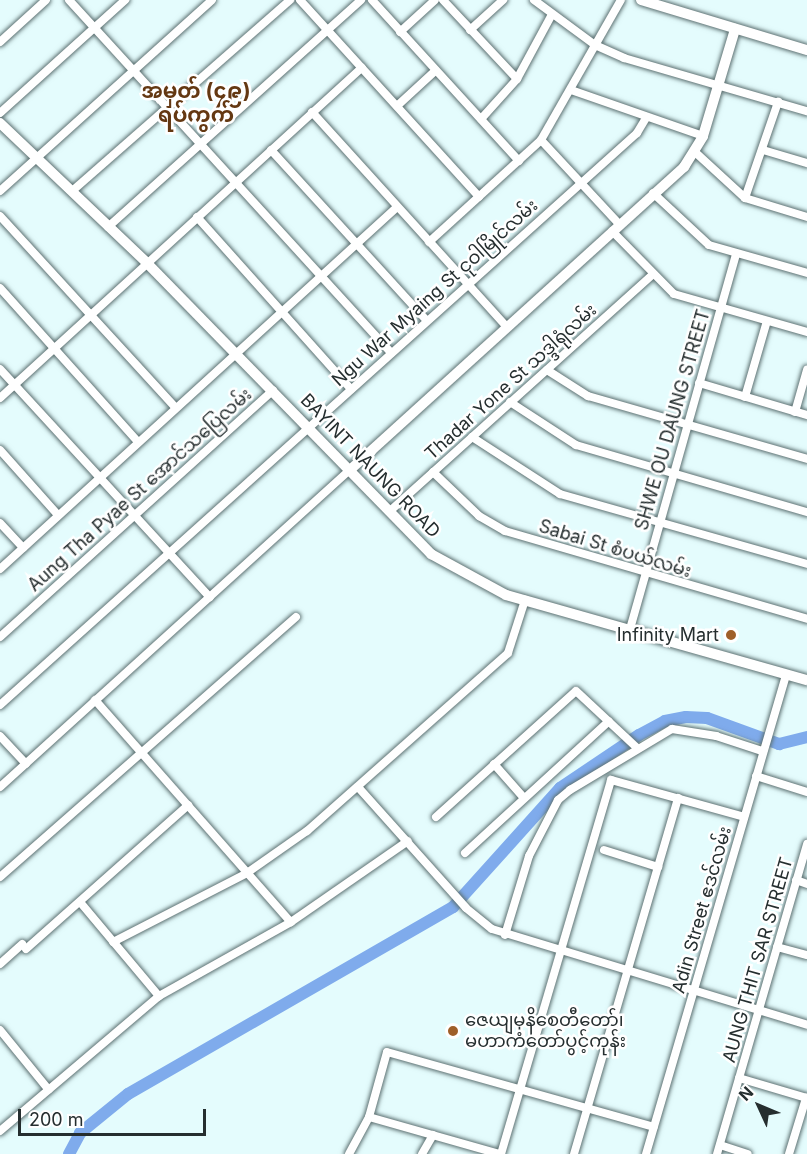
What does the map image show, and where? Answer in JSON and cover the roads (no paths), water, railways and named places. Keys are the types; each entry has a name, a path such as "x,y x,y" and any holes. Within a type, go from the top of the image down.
{"main road":[{"path":"641,0 807,50"},
{"path":"351,469 653,194 695,152 703,135 735,29"},
{"name":"BAYINT NAUNG ROAD","path":"0,123 147,263 351,469 431,554 477,582 525,600 807,681"}],"street":[{"path":"0,42 46,0"},
{"path":"69,0 391,353"},
{"path":"0,113 124,0"},
{"path":"0,190 212,0"},
{"path":"72,192 290,0"},
{"path":"300,0 479,196"},
{"path":"108,227 362,0"},
{"path":"372,0 519,160"},
{"path":"400,32 435,0"},
{"path":"443,0 517,79"},
{"path":"470,30 503,0"},
{"path":"534,0 551,16 596,45 624,58 807,111"},
{"path":"429,242 541,140 621,0"},
{"path":"481,119 517,79 551,16"},
{"path":"0,398 362,68"},
{"path":"397,106 435,70"},
{"path":"571,90 646,118 703,135"},
{"path":"745,198 778,102"},
{"path":"312,112 507,327"},
{"name":"Ngu War Myaing St ငုဝါမြိုင်လမ်း","path":"0,705 637,133 646,118"},
{"path":"541,140 580,183 653,274 674,294 807,332"},
{"path":"271,150 427,321"},
{"path":"763,150 807,163"},
{"path":"695,152 745,198 807,217"},
{"path":"653,194 709,245 807,273"},
{"path":"0,568 397,207"},
{"path":"0,216 176,408"},
{"path":"197,217 351,389"},
{"name":"SHWE OU DAUNG STREET","path":"630,629 672,473 736,254"},
{"name":"Thadar Yone St သဒ္ဒါရုံလမ်း","path":"390,511 653,274"},
{"path":"0,288 138,442"},
{"path":"745,397 767,321"},
{"path":"0,369 210,597"},
{"path":"546,370 588,396 807,459"},
{"path":"795,412 807,370"},
{"path":"699,383 807,416"},
{"name":"Aung Tha Pyae St အောင်သပြေလမ်း","path":"0,637 273,390"},
{"path":"510,402 576,445 807,512"},
{"path":"472,437 560,494 807,564"},
{"path":"0,450 58,515"},
{"path":"0,787 351,469"},
{"name":"Sabai St စံပယ်လမ်း","path":"433,472 479,516 505,531 645,575 807,619"},
{"path":"0,523 23,548"},
{"path":"114,942 247,873 358,787 508,652 525,600"},
{"path":"0,877 143,754 296,617"},
{"name":"Adin Street ဧဒင်လမ်း","path":"646,1154 786,674"},
{"path":"436,817 576,691 633,745"},
{"path":"95,700 291,922"},
{"path":"465,853 609,721"},
{"path":"505,935 530,856 558,800 633,745 672,729 685,729 763,748"},
{"path":"0,736 26,764"},
{"path":"494,764 524,798"},
{"path":"756,776 807,792"},
{"path":"369,1117 500,1154 611,780 744,817"},
{"path":"358,787 466,908 505,935 693,993 807,1025"},
{"path":"574,1154 678,798"},
{"path":"0,964 80,902 188,805"},
{"path":"0,1131 159,996 291,922 408,841"},
{"name":"AUNG THIT SAR STREET","path":"718,1150 807,844"},
{"path":"604,850 658,867"},
{"path":"796,880 807,884"},
{"path":"80,902 159,996"},
{"path":"777,947 807,956"},
{"path":"0,1030 49,1090"},
{"path":"349,1154 369,1117 387,1052 654,1127"},
{"path":"739,1078 806,1098 789,1154"},
{"path":"422,1154 433,1135"},
{"path":"718,1150 748,1154"}],"waterway":[{"path":"69,1154 80,1133 128,1094 453,907 560,788 639,735 665,721 686,717 707,718 779,744 807,737"}],"place":[{"name":"Infinity Mart","path":"731,635"},
{"name":"ဇေယျမုနိစေတီတော်၊ မဟာကံတော်ပွင့်ကုန်း","path":"453,1031"}],"district":[{"name":"အမှတ် (၄၉) ရပ်ကွက်","path":"196,103"}]}
